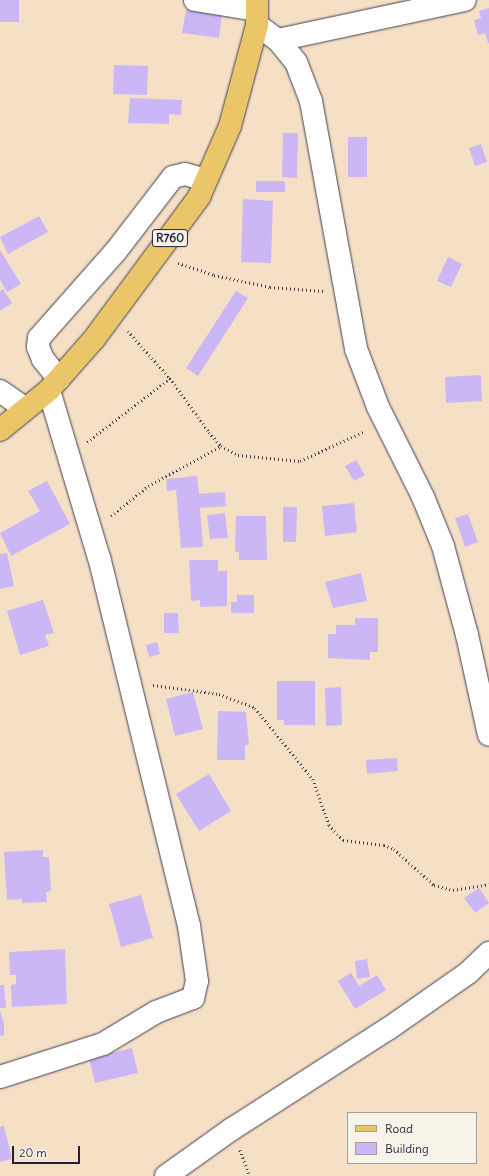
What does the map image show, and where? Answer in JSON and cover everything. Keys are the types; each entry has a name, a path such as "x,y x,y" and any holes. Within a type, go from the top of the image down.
{"main road":[{"name":"R760","path":"0,430 54,384 113,314 199,197 230,126 257,11"}],"street":[{"path":"195,0 257,11 296,62 311,101 356,349 384,421 423,497 443,546 467,635 489,735"},
{"path":"278,40 465,0"},
{"path":"0,1077 103,1044 156,1012 193,998 196,991 196,964 189,926 125,674 91,532 69,455 54,384 38,347 39,338 116,251 173,177 185,174 206,180"},
{"path":"0,390 24,408"},
{"path":"166,1176 232,1130 394,1024 468,973 489,953"}],"path":[{"path":"156,256 214,276 270,287 346,293"},
{"path":"113,314 170,378 221,446 238,455 300,461 331,449 384,421"},
{"path":"69,455 170,378"},
{"path":"91,532 148,486 221,446"},
{"path":"125,674 149,684 219,694 255,708 314,779 329,826 343,840 384,845 394,849 434,885 453,890 489,884"}],"building":[{"path":"0,0 19,0 19,22 0,22"},
{"path":"489,8 488,43 485,33 478,35 474,20 481,18 479,11"},
{"path":"186,10 222,15 219,38 182,33"},
{"path":"114,65 148,66 147,95 113,94"},
{"path":"130,98 182,100 181,115 169,114 169,124 128,123"},
{"path":"283,133 298,133 297,178 282,177"},
{"path":"348,137 367,137 367,177 348,177"},
{"path":"481,144 487,162 475,166 469,148"},
{"path":"256,181 285,181 285,192 256,192"},
{"path":"243,199 273,201 271,263 241,262"},
{"path":"39,216 48,232 8,254 0,237"},
{"path":"0,250 21,284 7,292 0,280"},
{"path":"448,257 462,264 451,287 437,281"},
{"path":"3,289 12,303 0,311 0,291"},
{"path":"236,291 248,298 198,376 186,368"},
{"path":"481,375 482,401 446,403 445,377"},
{"path":"356,460 365,475 354,481 345,466"},
{"path":"197,476 199,494 225,492 226,506 200,508 203,547 181,548 176,490 167,491 166,479"},
{"path":"47,481 70,524 11,556 0,533 40,511 28,491"},
{"path":"354,503 357,532 325,536 322,506"},
{"path":"283,507 297,507 296,542 283,542"},
{"path":"225,513 228,538 210,539 207,515"},
{"path":"468,514 478,542 465,547 455,518"},
{"path":"236,516 266,516 267,560 239,560 239,552 235,552"},
{"path":"7,553 14,586 0,589 0,554"},
{"path":"189,560 218,560 218,571 227,571 227,606 200,607 200,600 191,601"},
{"path":"361,573 367,601 333,608 325,582"},
{"path":"237,595 254,595 254,613 231,613 231,602 237,602"},
{"path":"43,600 54,633 45,635 49,646 20,655 7,611"},
{"path":"164,613 178,613 179,633 164,633"},
{"path":"355,618 378,618 378,652 370,652 370,660 328,658 328,634 336,634 336,625 355,625"},
{"path":"157,642 160,654 149,657 146,645"},
{"path":"277,681 315,681 315,725 284,725 284,720 277,720"},
{"path":"341,687 342,725 326,726 325,688"},
{"path":"193,692 203,729 175,736 166,699"},
{"path":"218,711 246,712 249,745 245,745 245,760 217,760"},
{"path":"397,758 398,771 367,774 366,760"},
{"path":"209,774 231,811 199,831 176,794"},
{"path":"43,850 43,857 49,857 51,891 46,892 47,902 22,903 22,899 7,900 4,852"},
{"path":"479,888 489,903 475,913 464,898"},
{"path":"141,895 153,938 121,947 109,904"},
{"path":"65,949 67,1004 12,1007 11,985 16,984 16,975 10,975 9,952"},
{"path":"367,959 370,977 357,979 355,961"},
{"path":"351,973 359,986 377,975 386,990 355,1009 338,981"},
{"path":"0,985 4,985 6,1008 0,1008"},
{"path":"0,1011 4,1023 4,1035 0,1036"},
{"path":"132,1048 138,1073 95,1083 89,1058"},
{"path":"4,1126 12,1159 0,1162 0,1127"}]}
